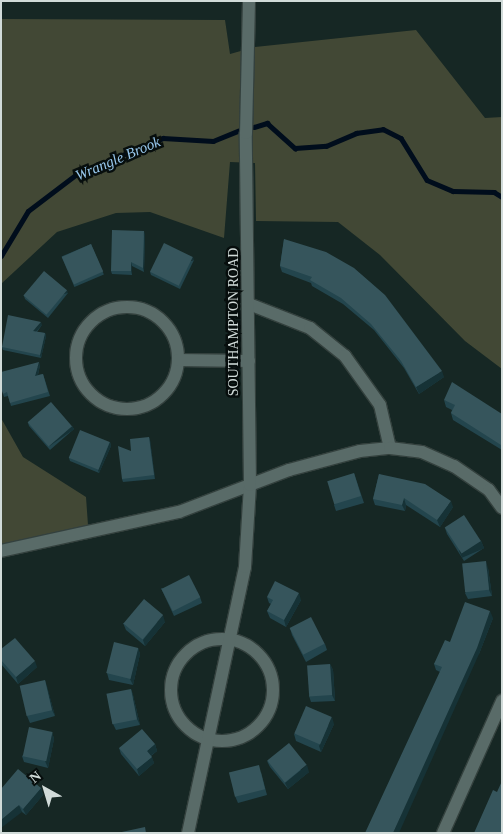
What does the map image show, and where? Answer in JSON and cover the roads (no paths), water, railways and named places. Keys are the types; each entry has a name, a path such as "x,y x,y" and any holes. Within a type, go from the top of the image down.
{"street":[{"name":"SOUTHAMPTON ROAD","path":"188,833 232,640 246,567 250,485 246,133 249,1"},
{"path":"249,304 310,328 345,356 380,405 390,448"},
{"path":"128,307 144,310 158,317 169,329 176,344 178,360 171,382 156,400 126,409 97,399 82,382 76,359 78,343 91,322 112,309 128,307"},
{"path":"178,360 249,361"},
{"path":"1,551 179,512 290,470 351,453 390,448 422,452 454,466 489,490 502,508"},
{"path":"214,640 232,640 254,651 268,670 272,685 272,702 266,716 248,733 226,741 210,740 194,733 177,713 170,688 174,671 184,656 198,645 214,640"},
{"path":"443,833 502,701"}],"waterway":[{"name":"Wrangle Brook","path":"254,127 267,123 295,148 326,146 356,133 383,129 401,138 427,180 453,191 494,192 502,197"},
{"name":"Wrangle Brook","path":"1,256 28,211 77,174 163,138 213,141 238,131"}]}
